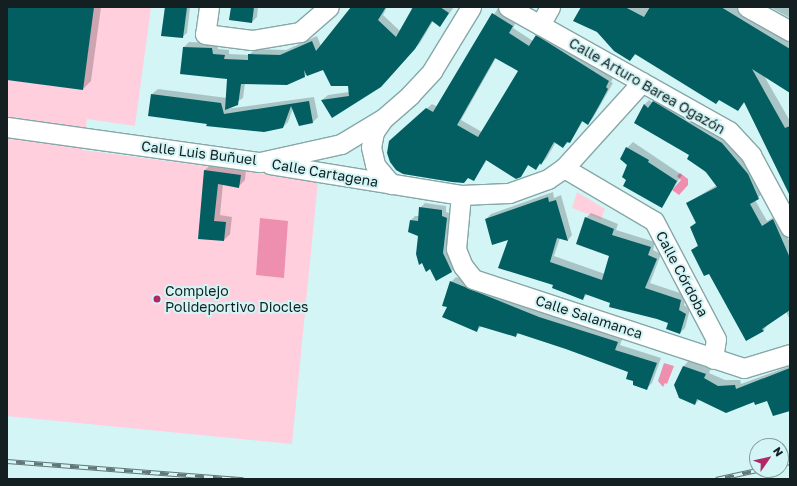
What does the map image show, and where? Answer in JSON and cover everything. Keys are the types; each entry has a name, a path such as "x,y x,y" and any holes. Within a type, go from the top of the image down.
{"street":[{"path":"209,7 205,34 252,40 300,32 329,7"},
{"name":"Calle Luis Buñuel","path":"7,127 260,162 341,144 384,118 432,72 471,7"},
{"name":"Calle Arturo Barea Ogazón","path":"508,7 729,131 751,155 790,227"},
{"path":"540,25 550,7"},
{"path":"747,7 790,31"},
{"name":"Calle Cartagena","path":"260,162 461,195 509,193 548,179 564,168 642,82"},
{"name":"Calle Cartagena","path":"384,118 374,132 371,147 375,165 391,184"},
{"name":"Calle Córdoba","path":"564,168 654,221 716,339 713,359"},
{"name":"Calle Salamanca","path":"461,195 456,249 463,266 473,279 744,368 790,354"}],"shaded area":[{"name":"Complejo Polideportivo Diocles","path":"7,7 151,7 135,126 87,119 82,150 318,181 292,444 7,416"},
{"path":"680,173 688,179 688,185 679,195 672,190 681,180 677,176"},
{"path":"577,192 605,209 601,219 572,208"},
{"path":"260,218 288,221 284,278 256,275"},
{"path":"664,363 674,366 667,384 665,383 663,387 658,381"}],"building":[{"path":"7,7 94,7 83,90 7,80"},
{"path":"165,7 187,7 183,38 161,36"},
{"path":"231,7 254,7 252,23 229,20"},
{"path":"351,7 386,7 378,20 396,37 413,7 440,7 449,13 440,27 432,21 415,49 381,87 332,118 321,100 349,96 348,86 331,86 323,70 307,76 304,70 305,77 287,85 241,84 238,105 225,110 227,79 180,74 183,47 212,48 213,54 225,55 224,59 248,60 248,54 280,55 312,41 316,51"},
{"path":"581,7 625,7 644,17 650,7 721,7 790,49 790,93 752,69 785,128 790,126 790,196 744,102 738,111 719,100 716,104 635,54 630,61 614,51 597,32 573,21"},
{"path":"492,13 513,26 509,33 529,46 536,35 609,81 606,87 608,89 588,125 582,121 570,143 567,142 563,148 554,142 541,165 540,163 536,170 528,165 521,177 516,179 486,160 474,181 468,178 464,183 403,174 396,170 390,162 387,153 389,141 426,108 433,112","holes":["495,58 518,71 478,137 457,125"]},
{"path":"151,94 221,103 224,114 309,101 313,123 299,126 291,106 283,128 264,132 206,126 207,124 148,116"},
{"path":"653,101 722,143 748,174 759,199 750,204 762,226 773,219 790,258 790,310 762,329 764,331 746,341 709,274 704,276 691,250 698,246 690,227 696,223 686,203 717,187 706,172 687,159 689,155 634,123 644,104 648,108"},
{"path":"626,147 649,160 648,162 677,181 662,208 623,186 626,180 622,177 627,165 620,159"},
{"path":"204,170 241,175 239,188 218,184 214,221 226,222 224,241 198,239"},
{"path":"548,197 549,202 556,200 568,241 557,238 550,262 602,280 609,256 576,244 585,217 614,229 612,235 651,247 648,255 657,259 645,288 681,300 679,310 686,314 680,334 666,329 668,323 657,319 609,307 610,303 585,294 583,300 552,288 553,285 498,268 508,240 492,245 485,219"},
{"path":"419,207 442,210 442,216 447,218 443,253 452,272 436,281 430,269 426,272 422,263 419,265 416,254 418,236 408,232 410,220 418,221"},
{"path":"450,281 539,317 618,342 615,350 657,363 647,390 633,385 633,381 626,379 628,372 566,349 517,333 516,337 479,326 477,332 442,317 447,307 442,306"},
{"path":"683,366 706,374 704,378 718,386 735,385 736,389 790,368 790,411 773,416 767,401 755,405 754,402 726,413 697,399 695,405 679,398 674,385"}],"railway":[{"path":"7,461 243,479"},
{"path":"716,479 749,472"}],"place":[{"name":"Complejo Polideportivo Diocles","path":"157,299"}]}
